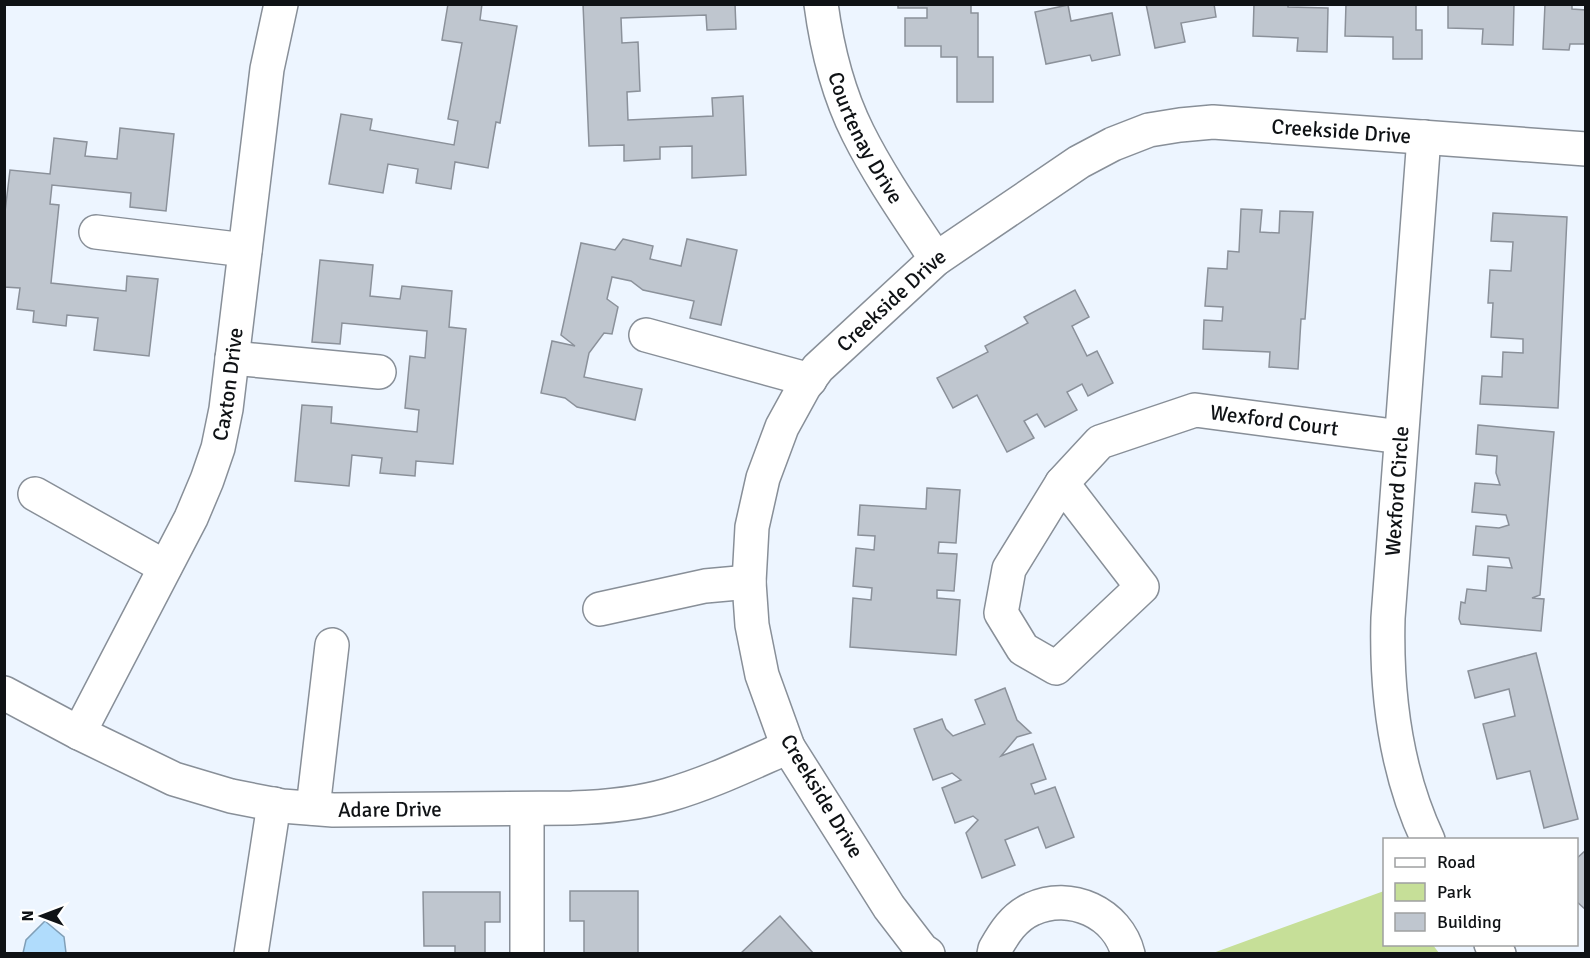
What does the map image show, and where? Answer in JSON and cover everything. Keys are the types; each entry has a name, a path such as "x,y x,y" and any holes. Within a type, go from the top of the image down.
{"street":[{"name":"Caxton Drive","path":"78,733 191,518 218,448 226,409 267,69 281,4"},
{"name":"Courtenay Drive","path":"821,4 832,67 858,132 874,162 936,260"},
{"name":"Creekside Drive","path":"917,950 788,747 762,675 752,625 748,582 752,527 763,478 782,427 818,368 936,260 1079,162 1113,144 1149,130 1213,122 1586,150"},
{"name":"Wexford Circle","path":"1424,137 1387,650 1390,696 1401,761 1427,838"},
{"path":"96,232 245,250"},
{"path":"646,335 810,380"},
{"path":"232,358 380,372"},
{"name":"Wexford Court","path":"1062,483 1142,587 1056,668 1023,650 1001,613 1009,569 1062,483 1100,442 1195,410 1401,437"},
{"path":"35,494 165,567"},
{"path":"600,609 705,586 748,582"},
{"path":"313,808 332,645"},
{"name":"Adare Drive","path":"4,693 78,733 174,779 231,796 274,804 333,810 602,807 667,795 704,783 788,747"},
{"path":"251,954 274,804"},
{"path":"527,808 527,954"},
{"path":"994,954 1009,925 1031,909 1058,902 1085,906 1109,920 1125,942 1128,954"}],"green space":[{"path":"1383,891 1383,946 1434,946 1439,953 1213,953"}],"water":[{"path":"45,921 64,937 66,953 23,953 26,940"}],"building":[{"path":"448,4 482,4 480,20 517,26 500,123 496,122 488,168 455,162 451,189 416,183 418,169 388,164 383,193 329,184 341,114 372,119 370,130 454,145 458,121 448,119 462,43 442,40"},
{"path":"583,4 735,4 736,29 707,30 706,15 621,18 622,43 638,42 640,91 627,92 628,120 713,116 712,98 743,96 746,175 692,178 692,146 660,147 660,159 624,161 624,145 589,146"},
{"path":"898,4 971,4 971,13 978,13 978,57 993,57 993,102 957,102 957,57 941,57 941,46 905,46 905,18 927,18 927,8 898,8"},
{"path":"1146,4 1214,4 1216,17 1181,23 1185,42 1155,48"},
{"path":"1254,4 1288,4 1288,7 1328,8 1327,52 1297,51 1298,38 1253,36"},
{"path":"1346,4 1416,4 1416,30 1422,30 1422,59 1393,59 1393,37 1345,36"},
{"path":"1448,4 1514,4 1513,45 1482,44 1483,29 1448,28"},
{"path":"1545,4 1572,4 1572,9 1586,10 1586,44 1570,44 1569,50 1543,49"},
{"path":"1068,5 1071,21 1112,13 1120,55 1092,61 1090,55 1046,64 1035,12"},
{"path":"120,128 174,134 166,211 130,207 131,193 52,185 50,204 59,205 51,283 126,291 127,276 158,279 149,356 94,350 98,318 67,315 66,326 33,322 34,311 17,309 20,288 4,287 4,220 10,170 50,174 54,138 87,142 85,156 117,159"},
{"path":"1241,209 1262,210 1260,232 1279,233 1280,211 1313,212 1305,319 1301,319 1298,369 1269,367 1270,352 1203,349 1204,320 1222,321 1223,307 1205,306 1208,268 1227,269 1228,251 1239,252"},
{"path":"1493,213 1567,217 1558,408 1480,404 1482,376 1502,377 1503,352 1523,353 1523,339 1491,337 1493,303 1488,303 1490,270 1511,271 1513,242 1491,241"},
{"path":"623,239 653,246 650,259 681,266 687,239 737,250 721,325 690,318 694,301 643,290 631,281 612,277 607,299 618,307 612,334 604,333 589,353 584,377 642,389 635,420 577,407 565,398 541,393 552,341 575,346 561,335 581,243 615,250"},
{"path":"320,260 373,265 370,296 400,299 402,286 452,291 449,327 466,329 453,464 416,461 415,476 380,473 382,458 352,455 349,486 295,481 302,405 332,407 331,423 417,432 419,410 405,408 410,356 425,358 427,331 342,323 340,344 312,342"},
{"path":"1075,290 1089,317 1072,326 1087,356 1097,351 1113,383 1088,396 1082,384 1067,392 1077,410 1045,427 1037,414 1024,421 1034,438 1007,452 977,395 953,408 937,378 988,352 985,346 1028,323 1024,317"},
{"path":"1478,425 1554,432 1540,595 1532,598 1544,599 1541,631 1461,624 1459,619 1461,602 1465,603 1467,589 1486,591 1488,566 1512,568 1509,558 1473,555 1476,526 1499,528 1509,525 1506,515 1472,512 1475,483 1500,485 1496,473 1497,456 1476,454"},
{"path":"927,488 960,490 956,543 939,542 938,553 957,554 954,591 937,590 937,598 960,600 956,655 850,647 853,598 871,600 872,588 853,586 856,548 874,550 875,536 858,535 860,505 926,509"},
{"path":"1536,653 1578,819 1544,828 1530,771 1497,779 1483,724 1515,716 1509,689 1475,698 1468,671"},
{"path":"1005,688 1017,720 1031,733 1017,737 1001,756 1033,744 1046,779 1031,784 1035,794 1055,787 1074,837 1046,848 1038,827 1005,840 1015,865 982,878 966,833 978,820 973,816 955,823 942,788 961,780 952,773 933,780 914,729 942,719 946,729 953,736 985,724 975,700"},
{"path":"1586,850 1586,910 1578,903 1578,857"},
{"path":"570,891 638,891 638,954 584,954 584,921 570,921"},
{"path":"423,892 500,892 500,922 485,922 485,954 455,954 455,946 424,946"},
{"path":"780,916 814,954 740,954"}]}
